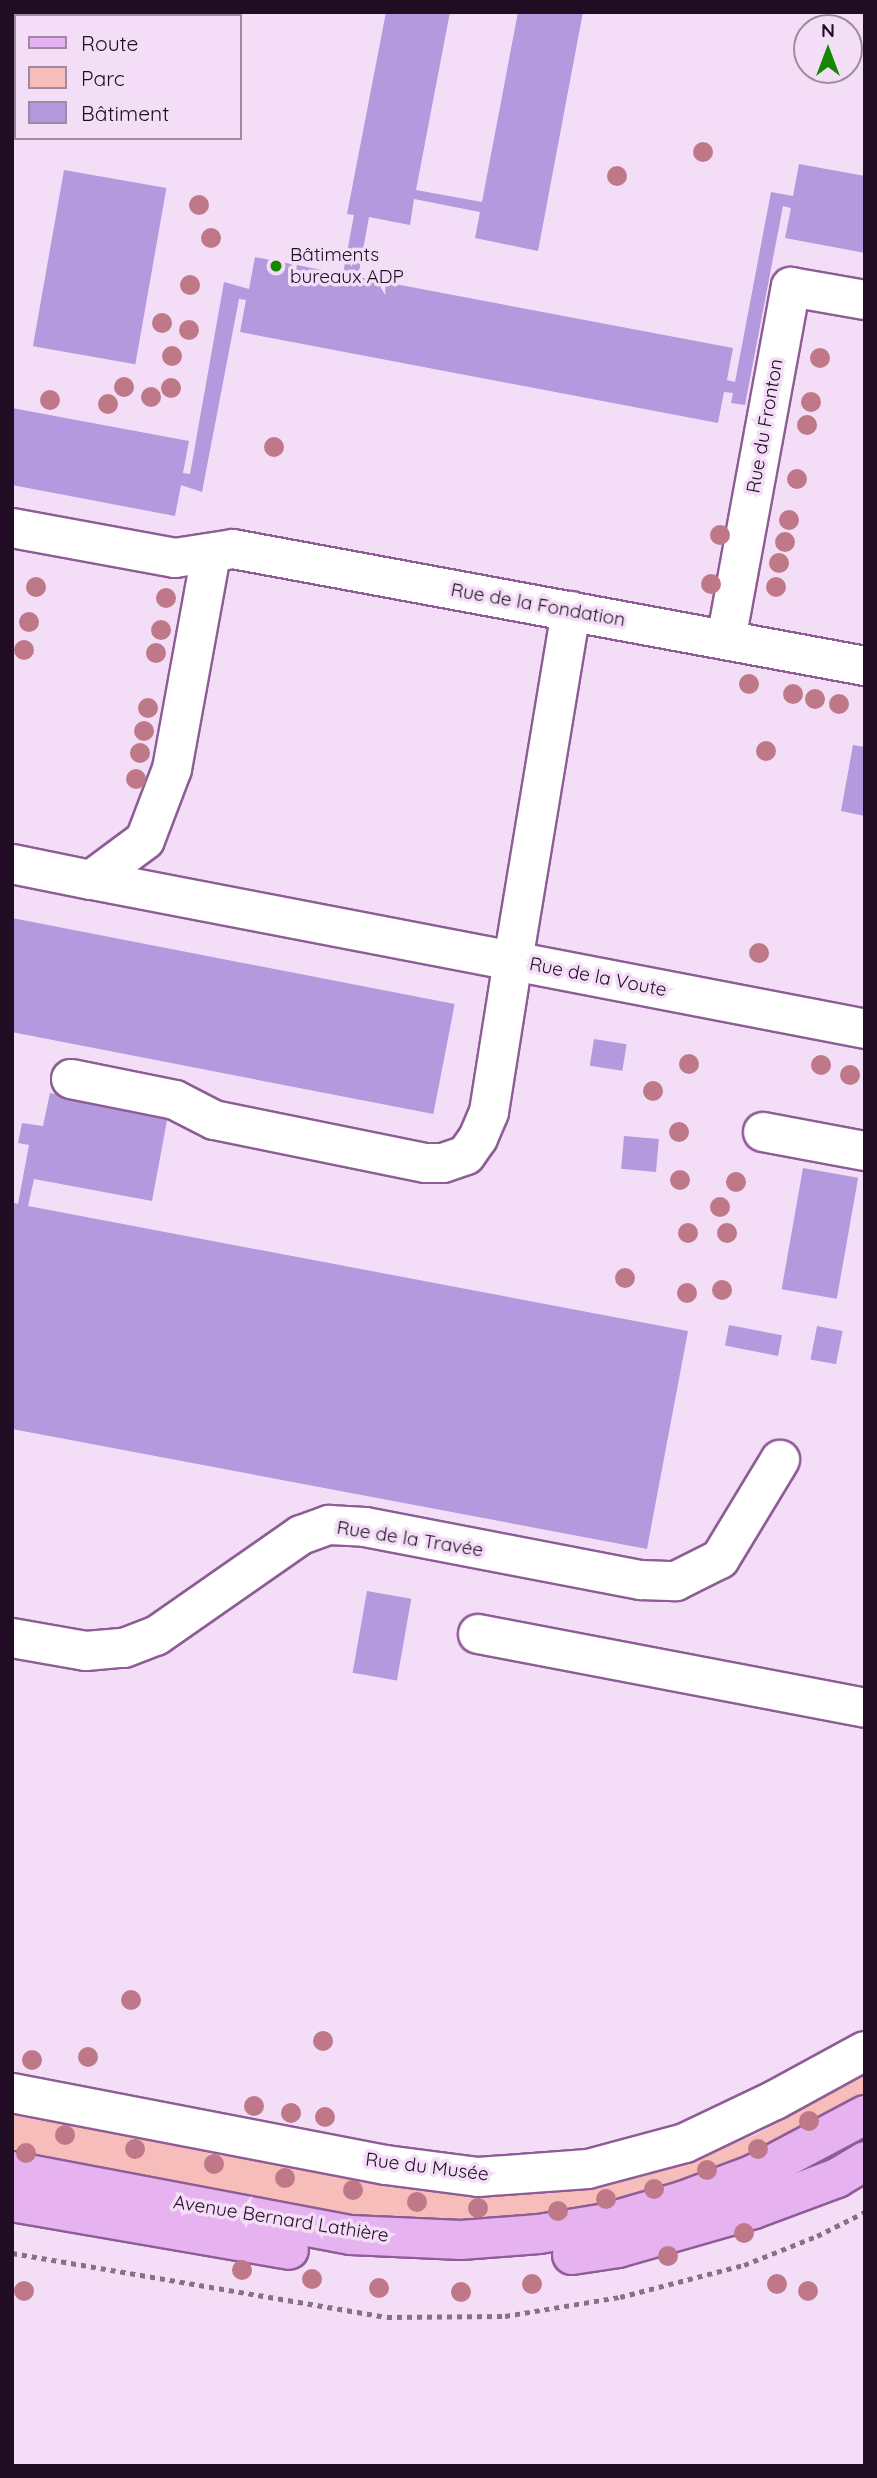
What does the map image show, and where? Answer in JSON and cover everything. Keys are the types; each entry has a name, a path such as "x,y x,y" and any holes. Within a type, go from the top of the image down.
{"main road":[{"name":"Avenue Bernard Lathière","path":"12,2171 351,2235 461,2240 539,2234 606,2223 682,2201 752,2175 865,2115"},
{"name":"Avenue Bernard Lathière","path":"12,2202 329,2257 401,2264 481,2265 618,2248 766,2205 837,2178 865,2161"}],"lane":[{"name":"Rue du Fronton","path":"726,640 791,287 865,300"},
{"name":"Rue de la Fondation","path":"12,528 174,558 233,549 865,666"},
{"path":"91,880 145,840 173,769 211,554"},
{"name":"Rue de la Voute","path":"571,611 513,961 865,1029"},
{"path":"12,864 513,961 489,1112 478,1138 466,1154 443,1163 426,1163 214,1120 175,1100 71,1079"},
{"path":"763,1132 865,1152"},
{"name":"Rue de la Travée","path":"12,1638 86,1651 124,1648 156,1636 301,1535 329,1525 365,1527 641,1580 676,1581 720,1559 780,1460"},
{"path":"478,1634 865,1708"},
{"name":"Rue du Musée","path":"12,2093 386,2165 478,2177 589,2169 685,2143 775,2100 865,2050"}],"path":[{"path":"12,2253 326,2309 387,2317 505,2316 620,2297 733,2268 817,2236 865,2212"}],"green space":[{"path":"865,2074 865,2103 777,2152 567,2218 394,2227 12,2157 12,2115 429,2192 478,2196 554,2193 614,2184 677,2167 757,2134"}],"building":[{"name":"Bâtiments bureaux ADP","path":"386,12 450,12 416,190 482,202 518,12 583,12 538,251 475,238 480,212 414,199 410,225 369,217 358,277 733,348 727,380 735,382 771,192 793,196 799,164 865,176 865,253 785,238 791,208 783,206 745,405 731,403 733,393 724,392 718,423 240,332 246,300 239,299 202,492 181,485 175,516 12,485 12,408 189,441 183,473 190,474 224,282 249,289 255,257 343,274 354,215 347,214"},
{"path":"64,170 166,188 135,364 33,346"},
{"path":"853,745 865,747 865,816 841,811"},
{"path":"12,918 455,1004 433,1114 12,1032"},
{"path":"594,1039 627,1044 622,1071 590,1066"},
{"path":"50,1093 168,1115 152,1201 34,1179 28,1206 688,1331 647,1549 12,1429 12,1202 18,1204 29,1145 18,1143 22,1123 43,1126"},
{"path":"624,1136 659,1139 656,1172 621,1169"},
{"path":"803,1168 858,1178 837,1299 782,1289"},
{"path":"729,1325 782,1335 778,1356 725,1346"},
{"path":"817,1326 843,1331 836,1364 811,1359"},
{"path":"367,1591 411,1599 397,1681 353,1673"}],"place":[{"name":"Bâtiments bureaux ADP","path":"276,266"}]}
